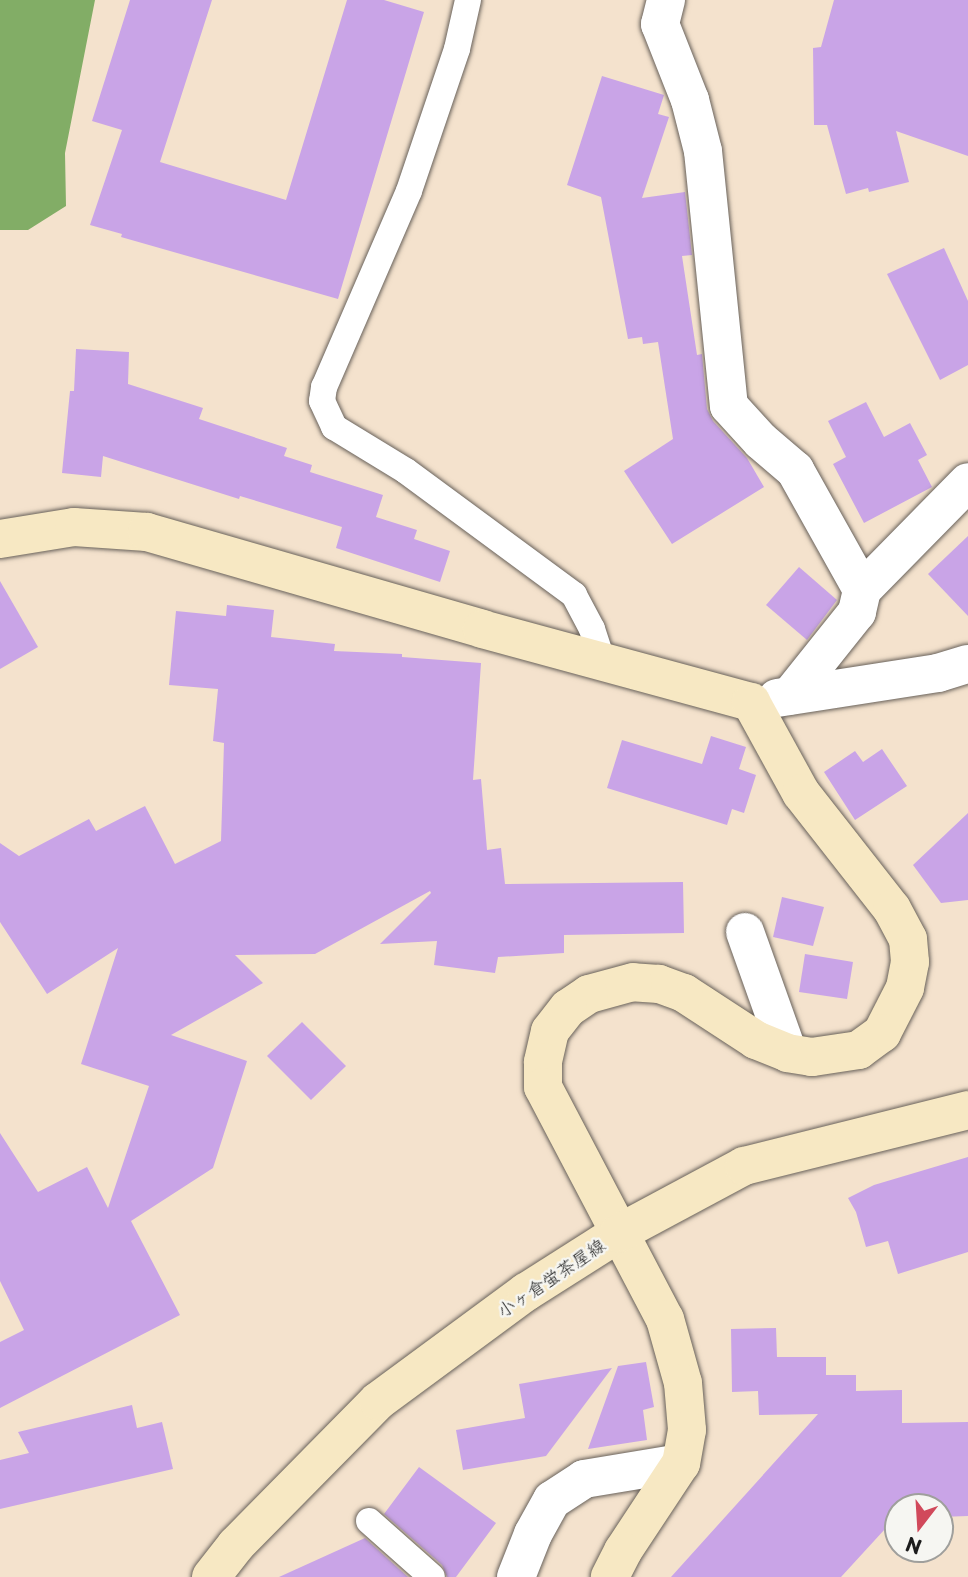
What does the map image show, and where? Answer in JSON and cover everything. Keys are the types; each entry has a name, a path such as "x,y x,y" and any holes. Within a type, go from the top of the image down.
{"street":[{"path":"666,0 660,24 690,100 703,151 729,406 761,441 795,470 862,590"},
{"path":"790,696 857,612 862,590 968,482"},
{"path":"0,539 74,527 147,532 751,702 938,673 968,664"},
{"path":"610,1577 623,1551 681,1463 687,1430 684,1383 664,1319 543,1087 543,1062 550,1031 568,1008 589,994 610,986 633,982 659,984 684,993 756,1041 788,1053 812,1057 834,1055 859,1050 882,1033 894,1013 910,962 908,939 891,909 802,793 751,702"},
{"path":"745,932 788,1053"},
{"name":"小ヶ倉蛍茶屋線","path":"211,1577 236,1545 378,1401 526,1292 619,1233 744,1166 968,1110"},
{"path":"516,1577 533,1534 552,1500 584,1479 681,1463"}],"lane":[{"path":"468,0 457,49 409,191 324,387 322,401 334,427 407,471 574,595 592,629 602,660"},
{"path":"369,1521 432,1577"}],"green space":[{"path":"0,0 95,0 65,153 66,206 28,230 0,230"}],"building":[{"path":"130,0 212,0 160,162 286,200 347,0 384,0 424,12 338,299 121,237 122,234 90,225 122,130 92,121"},
{"path":"834,0 968,0 968,156 896,131 909,182 869,192 868,188 846,194 827,125 814,125 813,48 821,47"},
{"path":"602,76 664,95 658,114 669,117 642,198 685,192 692,255 682,256 697,355 702,354 707,409 713,421 747,458 764,487 672,544 624,471 673,439 658,342 643,344 642,337 628,339 601,197 567,185"},
{"path":"944,248 968,301 968,365 940,380 887,274"},
{"path":"76,349 129,352 128,384 203,408 199,419 287,448 284,456 312,465 310,472 383,495 376,517 417,530 414,539 450,551 440,582 336,548 342,527 240,496 239,499 103,456 101,477 62,473 70,391 74,391"},
{"path":"866,402 884,437 910,423 927,455 918,460 932,487 864,523 833,464 846,457 828,421"},
{"path":"968,536 968,616 928,574"},
{"path":"799,567 837,600 807,640 766,605"},
{"path":"0,581 38,647 0,669"},
{"path":"227,605 274,610 271,637 335,644 334,651 402,654 402,657 481,663 473,780 481,779 487,850 501,848 505,884 683,882 684,933 564,935 564,953 498,957 495,973 434,965 437,941 380,944 430,891 315,954 235,955 263,983 171,1035 247,1061 213,1168 131,1221 180,1315 0,1408 0,1342 24,1330 0,1281 0,1133 38,1192 87,1167 108,1208 149,1086 81,1064 118,948 47,994 0,922 0,843 19,856 89,819 96,831 145,806 175,864 221,841 224,743 213,741 218,689 169,685 176,611 226,616"},
{"path":"711,736 746,747 739,769 756,775 744,813 732,809 727,825 607,788 622,740 702,764"},
{"path":"882,749 907,786 855,820 824,772 855,751 863,762"},
{"path":"968,813 968,900 941,903 913,865"},
{"path":"782,897 824,907 813,946 773,937"},
{"path":"805,954 853,962 847,999 799,992"},
{"path":"302,1022 346,1066 311,1100 267,1056"},
{"path":"968,1157 968,1252 898,1274 888,1241 866,1247 856,1212 848,1198 874,1185"},
{"path":"776,1328 777,1357 826,1357 826,1375 856,1375 856,1391 902,1390 902,1423 968,1422 968,1516 954,1516 954,1493 884,1493 884,1530 841,1577 671,1577 818,1414 759,1415 758,1391 732,1392 731,1329"},
{"path":"646,1362 654,1407 643,1410 647,1440 588,1449 618,1366"},
{"path":"612,1368 546,1456 463,1470 456,1430 525,1418 519,1384"},
{"path":"132,1405 137,1428 162,1422 173,1469 0,1509 0,1460 29,1453 18,1432"},
{"path":"419,1467 496,1523 456,1577 447,1577 442,1565 384,1514"},
{"path":"365,1538 408,1577 279,1577"}]}
